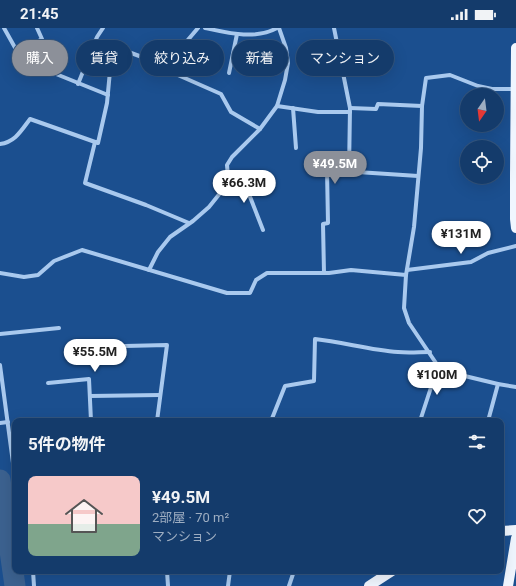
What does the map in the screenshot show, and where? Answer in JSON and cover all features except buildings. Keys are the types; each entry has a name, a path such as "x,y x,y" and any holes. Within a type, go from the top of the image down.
{"main road":[{"path":"516,48 516,228"},
{"path":"504,531 516,530"},
{"path":"508,586 516,538"},
{"path":"369,586 387,574"}],"street":[{"path":"4,28 18,52 42,39 37,28"},
{"path":"78,84 97,36 102,28"},
{"path":"188,40 198,28"},
{"path":"149,270 158,252 170,236 209,207 221,192 228,177 228,165 232,156 260,129 277,106 285,80 288,62 286,48 278,28 270,32 259,34 237,34 205,28"},
{"path":"334,28 350,110 349,171"},
{"path":"229,73 237,34"},
{"path":"0,144 8,143 15,139 30,119 98,143 113,61 122,50 140,57"},
{"path":"515,89 492,89 450,75 426,78 422,106 421,148 414,227 406,273 404,308 409,323 438,366 444,371 516,387"},
{"path":"60,76 108,95"},
{"path":"180,76 221,94 231,112 260,129"},
{"path":"277,106 318,112 376,109 378,104 422,106"},
{"path":"293,108 296,148"},
{"path":"95,142 85,183 146,204 189,223"},
{"path":"324,273 323,224 328,223 327,170 418,176"},
{"path":"228,177 238,179 246,184 263,230"},
{"path":"0,273 24,277 38,275 54,261 82,250 227,293 250,293 256,280 267,273 324,273 351,270 406,273 471,262 488,253 516,246"},
{"path":"0,334 59,328"},
{"path":"272,418 285,386 314,382 315,339 399,352 430,352"},
{"path":"125,346 167,346 157,418"},
{"path":"0,365 3,423 12,464"},
{"path":"421,418 438,366"},
{"path":"48,383 89,379 91,418"},
{"path":"489,418 498,384"},
{"path":"90,396 160,395"},
{"path":"33,574 34,586"},
{"path":"167,574 168,586"},
{"path":"228,586 230,574"},
{"path":"289,586 293,574"}],"waterway":[{"path":"0,480 12,565"},
{"path":"13,574 15,586"}]}
